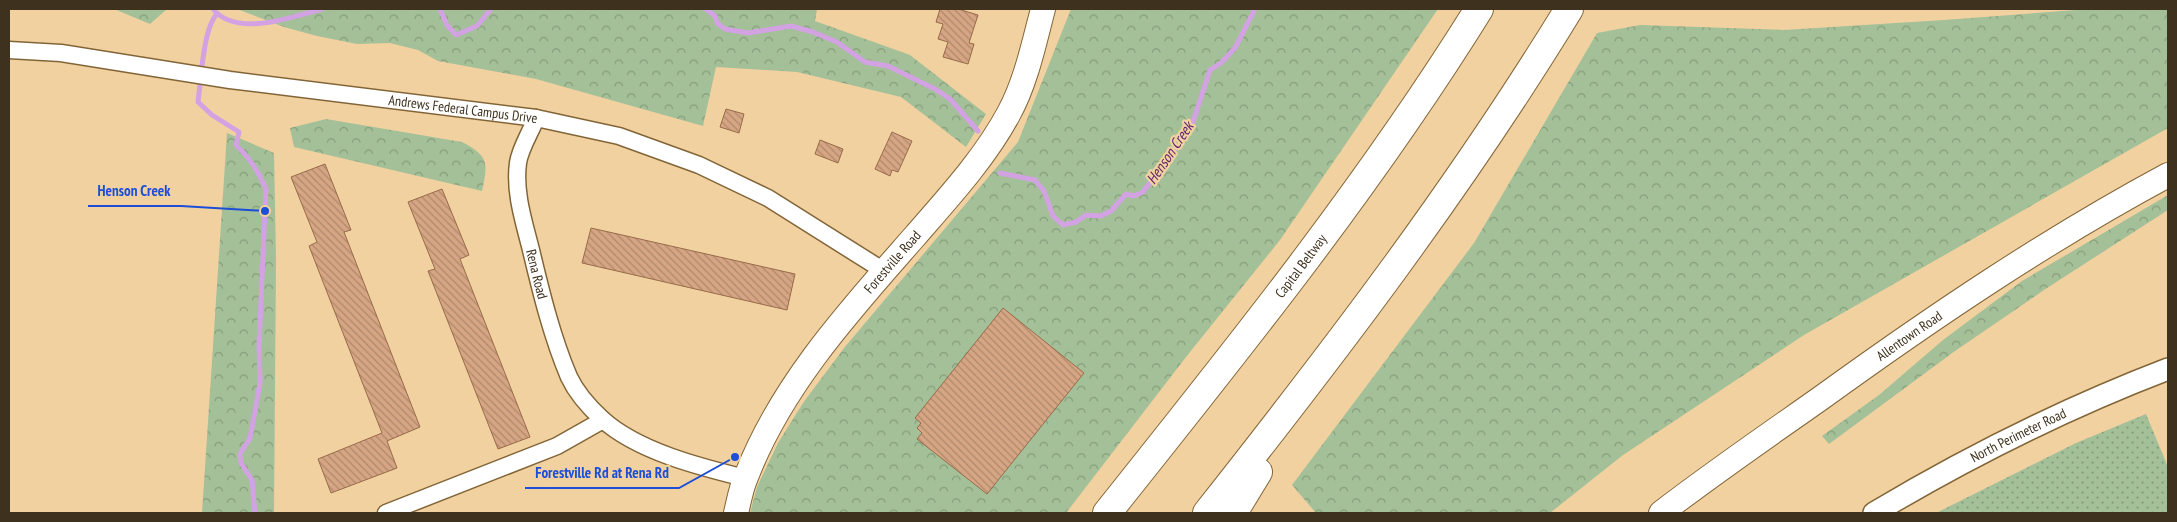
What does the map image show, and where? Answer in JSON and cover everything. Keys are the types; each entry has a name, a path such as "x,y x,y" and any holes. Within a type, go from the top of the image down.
{"highway":[{"name":"Capital Beltway","path":"1107,513 1209,385 1332,223 1406,120 1477,12"},
{"path":"1207,513 1396,266 1480,145 1566,13"},
{"path":"1233,513 1316,373"}],"main road":[{"name":"Forestville Road","path":"736,513 745,478 779,408 803,373 884,271 944,202 999,130 1016,96 1043,9"},
{"name":"Allentown Road","path":"1661,513 1762,439 1973,292 2089,219 2168,175"}],"street":[{"name":"Andrews Federal Campus Drive","path":"9,50 52,52 230,80 536,118 619,136 699,165 768,198 884,271"},
{"name":"Rena Road","path":"536,118 518,164 521,206 543,298 570,379 603,420 648,448 717,471 745,478"},
{"name":"North Perimeter Road","path":"1874,513 1930,480 2013,437 2089,402 2168,369"},
{"path":"386,513 557,446 603,420"}],"green space":[{"path":"114,9 167,9 150,24"},
{"path":"237,9 817,9 815,21 910,55 986,114 966,147 901,97 797,72 716,67 703,126 536,79 438,61 418,50 390,43 357,44 317,36 284,27"},
{"path":"1071,9 1438,9 1280,240 1186,357 1066,513 750,513 757,487 778,443 803,403 844,348 1018,142"},
{"path":"2089,9 2168,9 2168,128 1804,335 1623,455 1550,513 1316,513 1292,485 1474,243 1597,33 1640,25 1784,30"},
{"path":"326,119 462,142 482,156 485,174 482,191 294,147 290,128"},
{"path":"227,133 274,153 276,259 274,513 202,513"},
{"path":"2168,195 2168,210 2047,288 1955,351 1829,444 1822,436 1879,395 1943,340 2022,281"},
{"path":"2146,414 2168,467 2168,513 1936,513 2076,443"}],"building":[{"path":"940,9 958,9 978,15 969,43 974,44 968,64 943,57 948,42 938,39 943,24 936,22"},
{"path":"726,109 744,114 739,133 720,127"},
{"path":"892,132 912,141 898,172 892,170 890,176 875,169"},
{"path":"820,140 843,149 838,163 815,154"},
{"path":"325,164 351,230 344,232 420,427 387,441 397,468 331,493 318,459 382,433 309,246 317,242 291,177"},
{"path":"442,189 469,255 460,259 530,437 498,449 428,271 435,269 408,202"},
{"path":"591,228 795,274 787,310 582,263"},
{"path":"1003,308 1084,373 987,494 917,439 922,433 917,428 921,423 915,418"}],"waterway":[{"name":"Henson Creek","path":"213,9 223,18 250,24 281,20 322,9"},
{"name":"Henson Creek","path":"440,9 447,25 456,35 477,26 491,9"},
{"name":"Henson Creek","path":"706,9 715,16 717,23 725,29 748,33 791,26 813,32 837,42 865,62 888,66 935,89 950,99 978,131"},
{"name":"Henson Creek","path":"1000,173 1035,180 1044,191 1053,216 1063,225 1076,222 1086,215 1101,216 1111,211 1126,194 1134,196 1143,192 1191,128 1210,70 1221,63 1235,48 1255,9"},
{"name":"Henson Creek","path":"217,14 212,21 206,42 198,102 212,115 239,132 236,145 254,166 266,189 259,345 260,383 250,438 240,454 241,463 252,480 255,513"}],"place":[{"name":"Henson Creek","path":"265,211"},
{"name":"Forestville Rd at Rena Rd","path":"735,457"}]}
